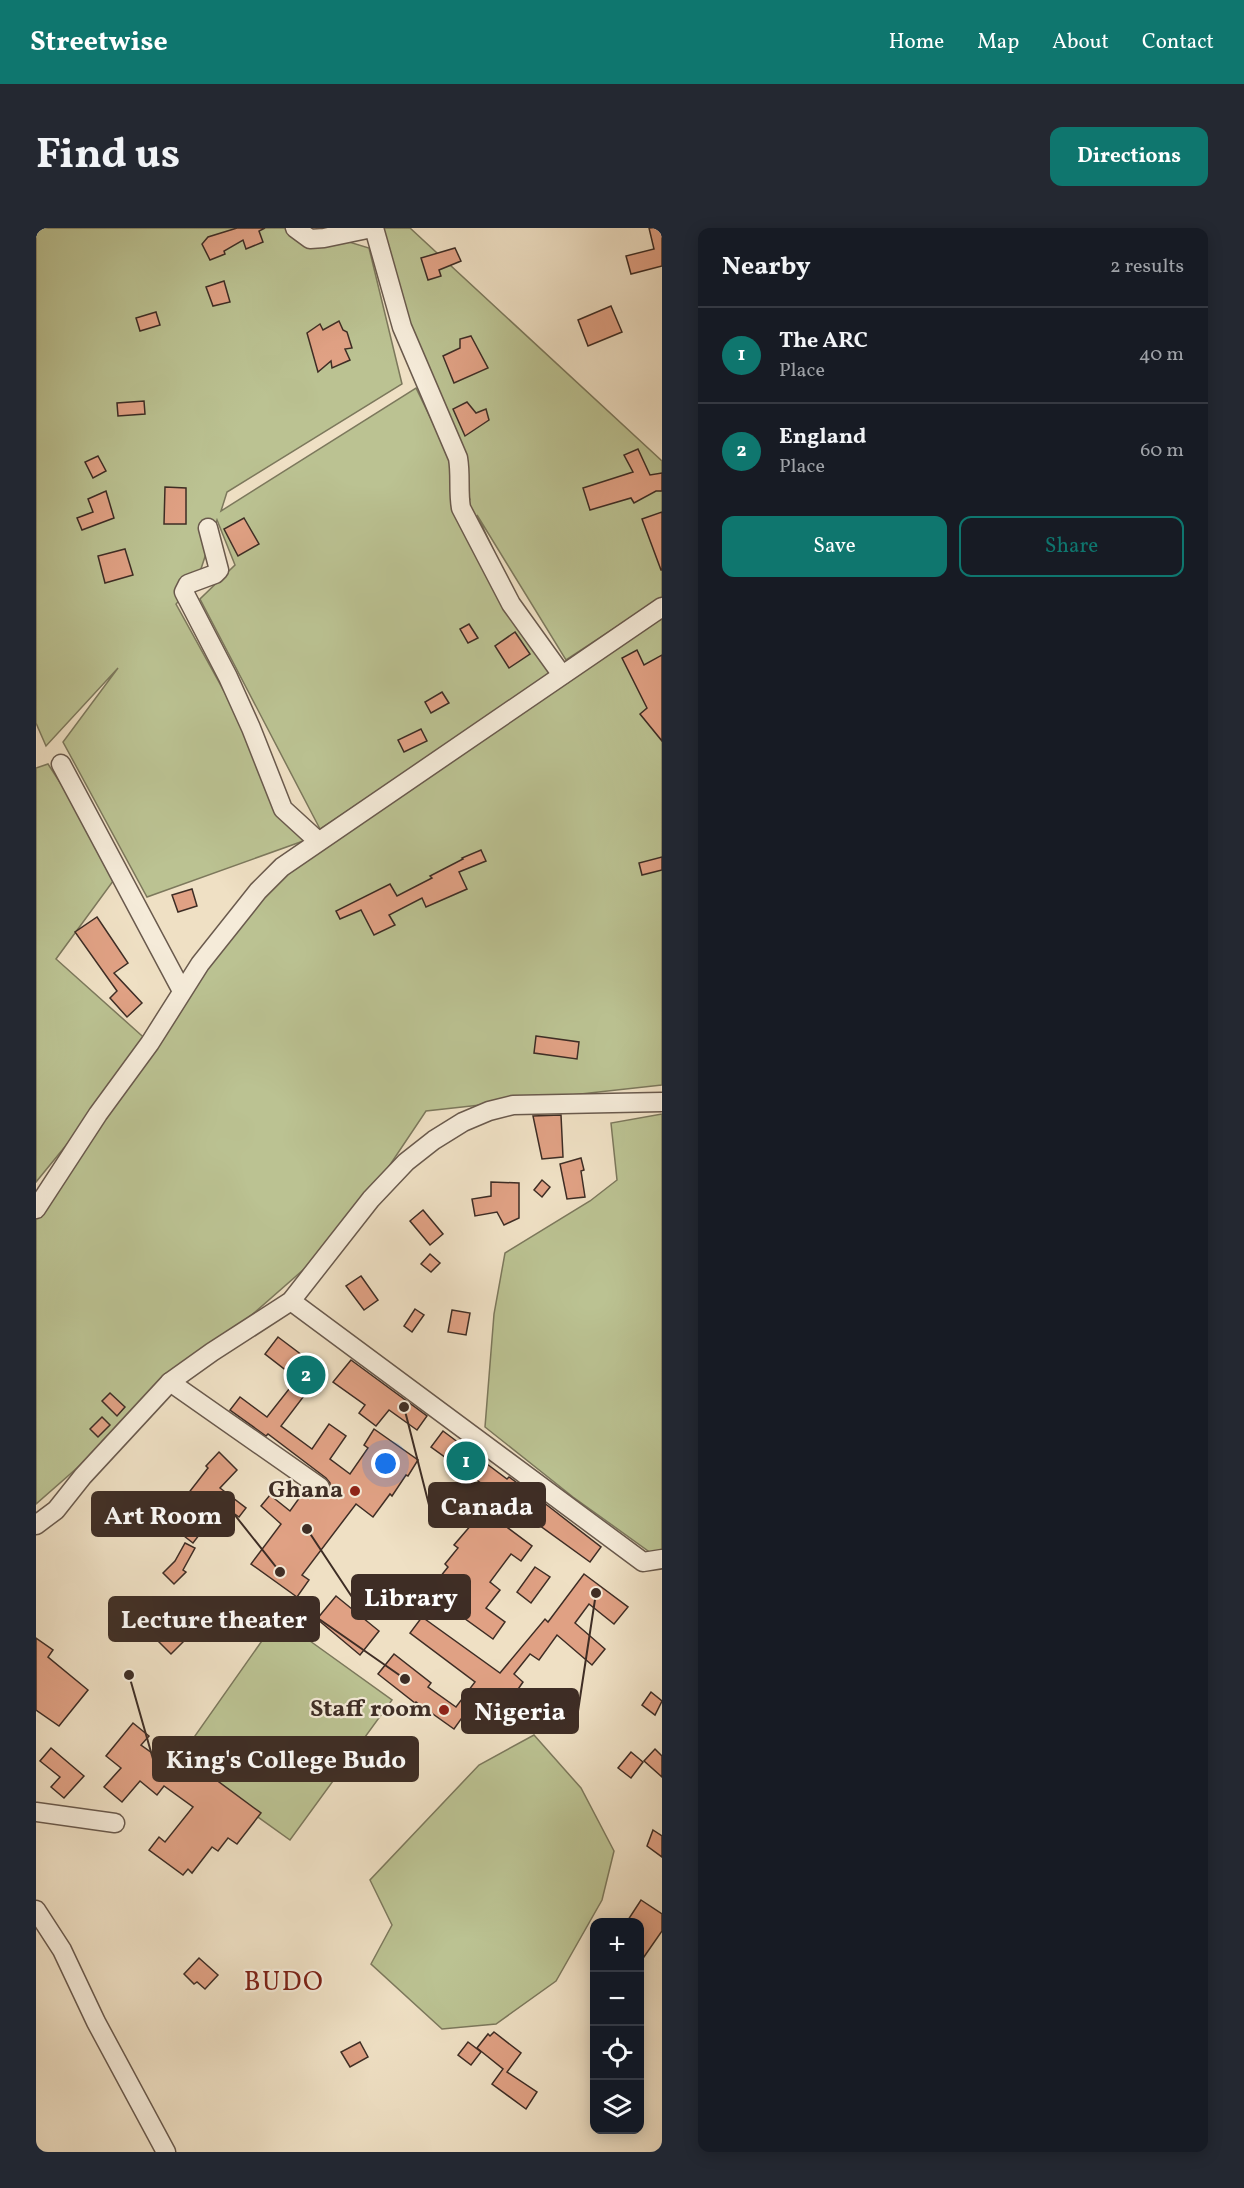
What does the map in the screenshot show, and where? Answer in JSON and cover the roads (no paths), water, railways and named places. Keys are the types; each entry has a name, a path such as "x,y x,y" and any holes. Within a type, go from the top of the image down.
{"street":[{"path":"295,228 310,239 373,228 402,327 458,458 461,474 461,508 511,604 562,675"},
{"path":"208,528 219,570 215,574 188,584 184,592 228,676 283,809 318,841"},
{"path":"36,1209 98,1114 150,1043 200,964 258,891 282,867 662,607"},
{"path":"61,764 182,992"},
{"path":"36,1525 56,1510 90,1468 170,1382 291,1301 371,1199 406,1162 434,1140 463,1122 489,1111 513,1105 662,1102"},
{"path":"291,1301 643,1562 662,1559"},
{"path":"170,1382 320,1487"},
{"path":"36,1812 115,1823"},
{"path":"36,1911 62,1950 96,2022 166,2152"}],"place":[{"name":"England","path":"306,1375"},
{"name":"Canada","path":"404,1407"},
{"name":"The ARC","path":"466,1461"},
{"name":"Ghana","path":"355,1491"},
{"name":"Library","path":"307,1529"},
{"name":"Art Room","path":"280,1572"},
{"name":"Nigeria","path":"596,1593"},
{"name":"King's College Budo","path":"129,1675"},
{"name":"Lecture theater","path":"405,1679"},
{"name":"Staff room","path":"444,1710"}],"district":[{"name":"BUDO","path":"284,1983"}]}
